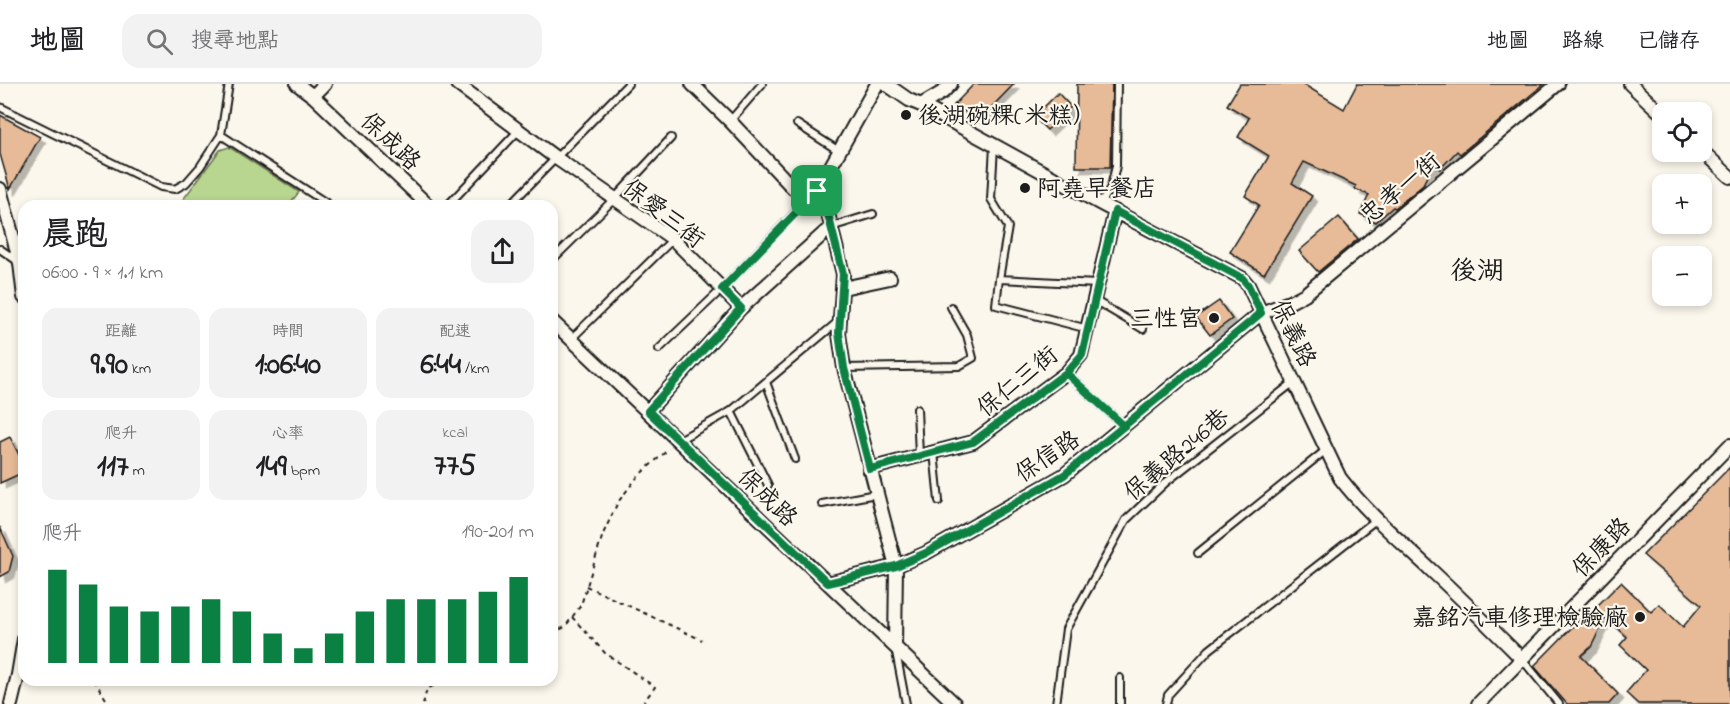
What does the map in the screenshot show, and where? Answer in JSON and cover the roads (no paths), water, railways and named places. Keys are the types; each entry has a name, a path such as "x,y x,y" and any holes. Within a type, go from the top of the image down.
{"street":[{"name":"保成路","path":"297,84 313,96 423,200"},
{"path":"313,96 325,84"},
{"name":"保愛三街","path":"457,84 556,158 672,239 741,308"},
{"path":"692,84 793,188 804,192 817,191 824,198 843,274 839,333 844,368 896,566 895,647"},
{"path":"817,191 877,84"},
{"name":"保義路","path":"886,84 909,100 1242,278 1248,285 1340,478 1355,498 1522,658"},
{"path":"921,105 943,92 951,84"},
{"name":"忠孝一街","path":"1261,313 1305,294 1558,84"},
{"path":"1630,84 1652,105"},
{"path":"1712,160 1730,177"},
{"path":"0,189 18,256"},
{"name":"保仁三街","path":"870,469 973,442 1066,373 1082,355 1115,211"},
{"path":"648,411 741,308 831,228"},
{"path":"843,288 890,278"},
{"name":"保信路","path":"828,583 896,566 926,553 1064,475 1261,313"},
{"name":"保成路","path":"558,327 955,704"},
{"name":"保康路","path":"1478,704 1730,445"},
{"path":"11,704 18,675"}],"lane":[{"path":"0,107 161,187 175,189 186,183 200,167 221,135 229,84"},
{"path":"515,200 628,84"},
{"path":"730,121 762,84"},
{"path":"1101,204 1111,187 1116,166 1117,84"},
{"path":"797,124 839,151"},
{"path":"453,200 519,130"},
{"path":"221,135 322,200"},
{"path":"558,254 671,138"},
{"path":"994,146 990,199 1008,227 996,305 1088,329"},
{"path":"659,349 722,289 817,191"},
{"path":"831,228 873,214"},
{"path":"571,339 672,239"},
{"path":"0,249 18,262"},
{"path":"999,279 1097,284"},
{"path":"1094,300 1143,329"},
{"path":"844,368 959,366 973,358 967,335 951,307"},
{"path":"679,440 732,411 840,320"},
{"path":"1066,373 1124,426"},
{"path":"766,382 795,459"},
{"name":"保義路246巷","path":"1056,704 1066,629 1126,520 1165,483 1294,382"},
{"path":"917,409 919,456"},
{"path":"732,411 768,485"},
{"path":"1198,553 1327,450"},
{"path":"934,452 939,501"},
{"path":"822,504 876,494"},
{"path":"1166,704 1168,695 1209,650 1377,519"},
{"path":"895,647 906,704"},
{"path":"1522,658 1559,704"},
{"path":"1120,678 1120,704"}],"place":[{"name":"後湖碗粿(米糕）","path":"906,115"},
{"name":"阿堯早餐店","path":"1025,188"},
{"name":"三性宮","path":"1214,318"},
{"name":"嘉銘汽車修理檢驗廠","path":"1640,617"}],"district":[{"name":"後湖","path":"1477,270"}]}
